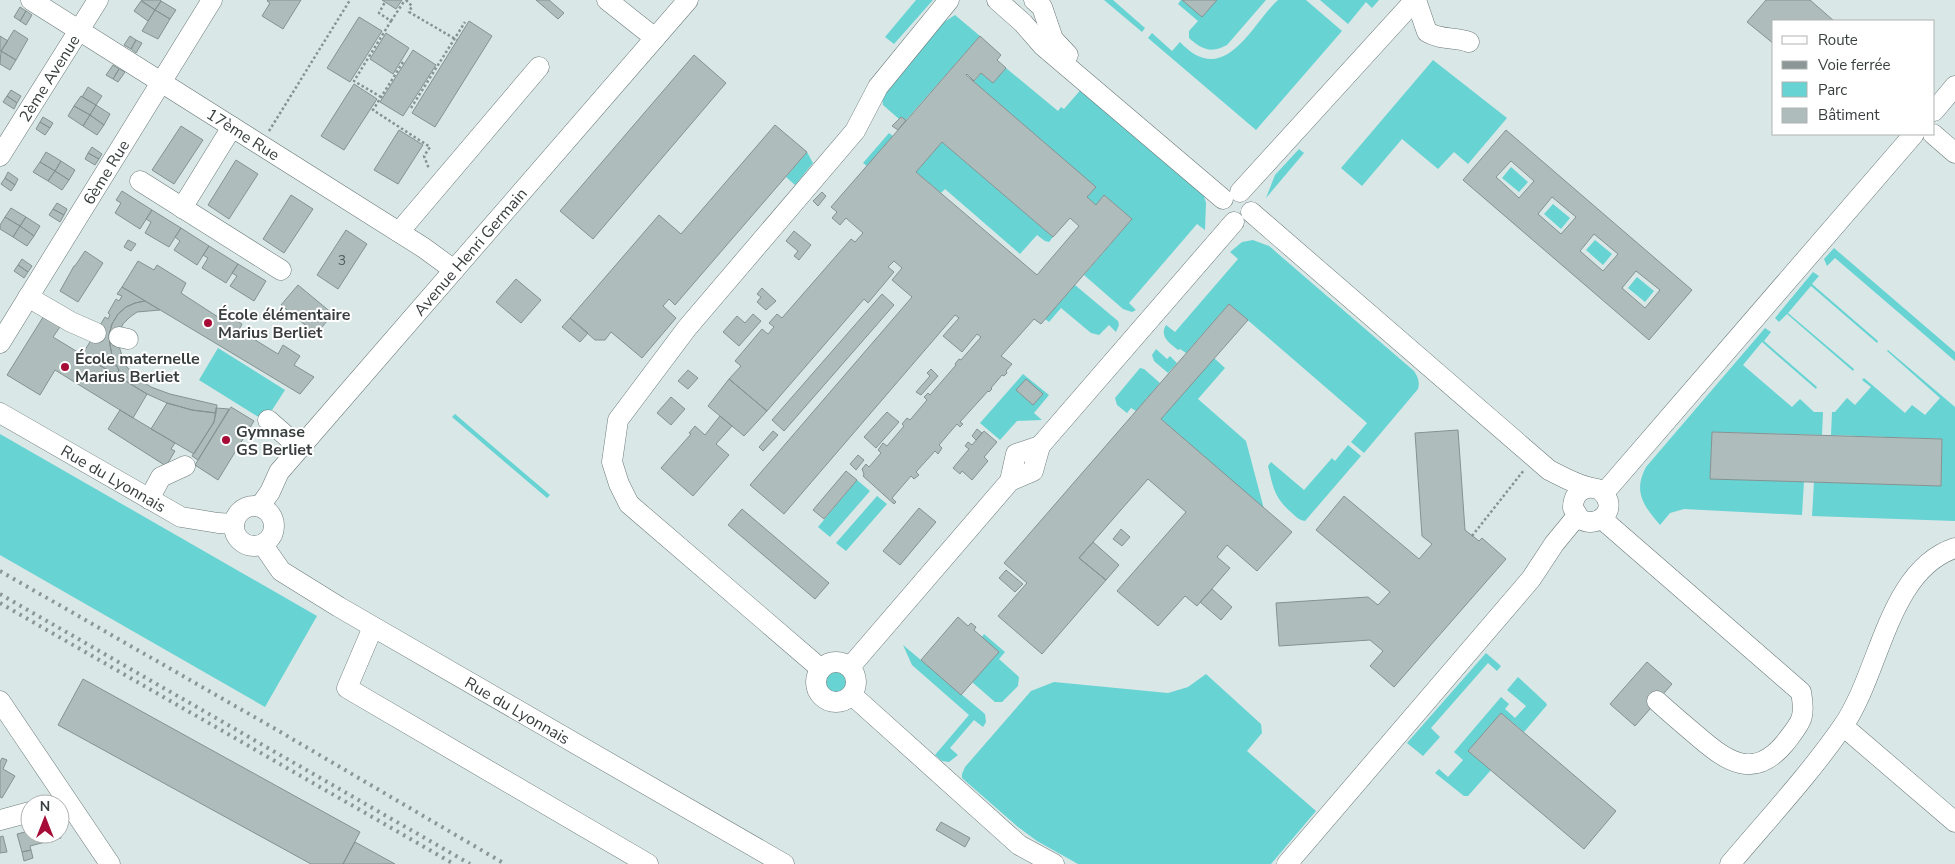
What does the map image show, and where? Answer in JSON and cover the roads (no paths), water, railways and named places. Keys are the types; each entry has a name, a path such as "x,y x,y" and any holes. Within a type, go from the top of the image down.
{"street":[{"name":"17ème Rue","path":"31,0 399,232 454,270"},
{"name":"2ème Avenue","path":"0,156 98,0"},
{"name":"6ème Rue","path":"0,343 212,0"},
{"path":"607,0 655,38"},
{"name":"Avenue Henri Germain","path":"260,506 270,492 278,472 688,0"},
{"path":"821,669 629,504 619,484 612,462 618,420 687,328 855,131 878,87 949,0"},
{"path":"850,667 1010,481 1033,470 1040,446 1244,218 1250,200 1231,195 1042,46 1023,23 997,0"},
{"path":"1034,0 1042,7 1053,39 1062,50 1231,195"},
{"path":"1469,42 1462,39 1435,37 1427,32 1415,0 1231,195 1221,209 1225,218 1244,218 1549,470 1802,692 1804,707 1802,722 1776,754 1750,764 1734,762 1718,754 1657,701"},
{"path":"399,232 539,67"},
{"path":"1935,109 1955,86"},
{"path":"182,208 232,127"},
{"path":"1287,864 1531,579 1554,544 1913,135"},
{"path":"1934,135 1955,153"},
{"path":"140,181 281,270"},
{"path":"1244,218 1550,482 1589,506"},
{"path":"28,298 96,333"},
{"name":"Rue du Lyonnais","path":"0,413 181,517 234,524"},
{"path":"268,420 300,448"},
{"path":"149,499 161,477 186,466"},
{"path":"251,506 260,506 270,513 275,524 272,536 263,545 253,547 242,543 235,534 234,524 237,515 243,509 251,506"},
{"name":"Rue du Lyonnais","path":"263,545 281,571 373,627 784,864"},
{"path":"1730,864 1816,762 1843,726 1859,696 1901,598 1914,576 1932,559 1955,548"},
{"path":"373,627 347,688 648,864"},
{"path":"832,662 850,667 856,677 856,690 852,695 842,702 829,701 824,698 817,688 818,675 821,669 832,662"},
{"path":"852,695 1019,845 1054,864"},
{"path":"0,701 57,794"},
{"path":"1843,726 1955,822"},
{"path":"70,812 110,864"},
{"path":"0,820 20,815"}],"railway":[{"path":"0,571 505,864"},
{"path":"0,594 470,864"},
{"path":"0,603 454,864"}],"place":[{"name":"École élémentaire Marius Berliet","path":"208,323"},
{"name":"École maternelle Marius Berliet","path":"65,367"},
{"name":"Gymnase GS Berliet","path":"226,440"}]}
